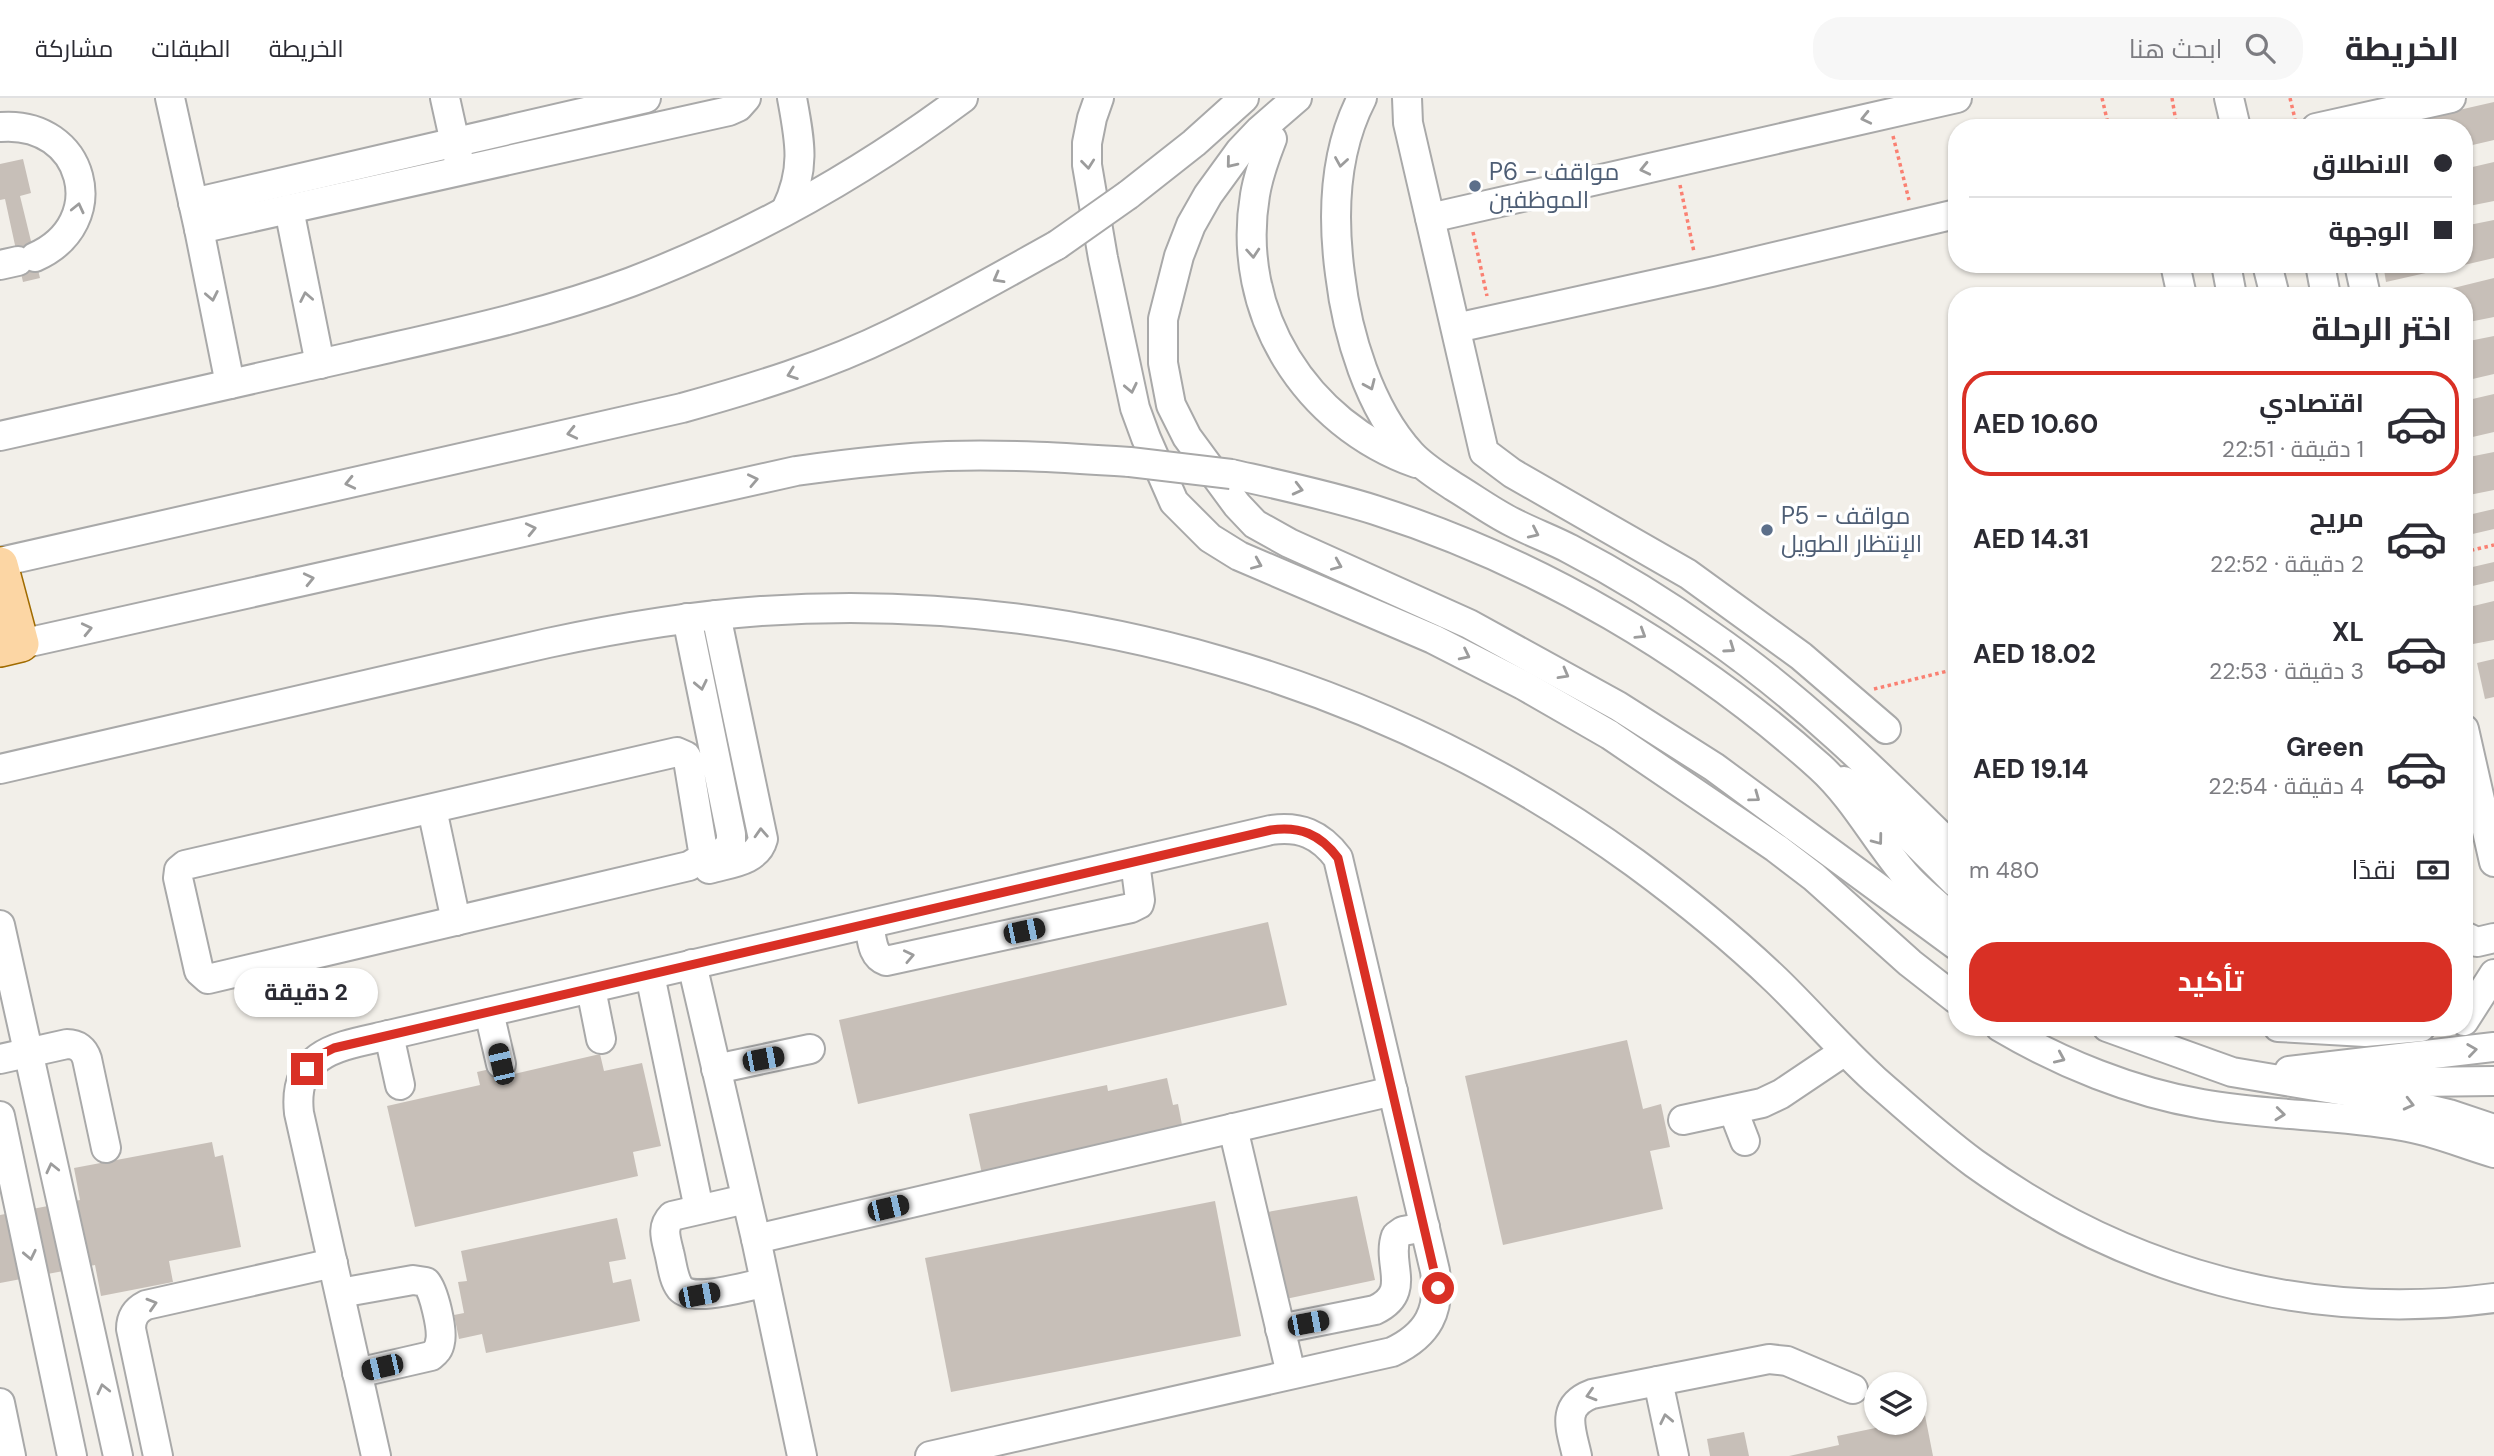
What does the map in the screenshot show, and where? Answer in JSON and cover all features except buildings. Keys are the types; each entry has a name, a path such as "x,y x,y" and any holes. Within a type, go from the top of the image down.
{"main road":[{"path":"0,564 10,647"}],"street":[{"path":"170,98 230,384"},
{"path":"445,98 461,171"},
{"path":"196,216 454,142 646,98"},
{"path":"196,216 289,209 730,111 746,98"},
{"path":"786,210 797,184 801,157 792,98"},
{"path":"804,98 816,152 825,167 839,181"},
{"path":"0,436 496,324 630,282 695,255 839,181 917,131 962,98"},
{"path":"1099,98 1090,124 1086,154 1103,258 1140,423 1174,502 1185,515 1210,538 1240,556 1433,639 1523,685 1621,742 1695,791 1814,877 1910,963 1948,993"},
{"path":"0,564 682,408 754,388 823,363 891,334 957,301 1057,245 1128,195 1194,143 1244,98"},
{"path":"1297,98 1240,151 1208,195 1191,225 1179,256 1163,319 1163,363 1171,405 1187,437 1237,505 1255,524 1289,543 1469,624 1618,706 1714,767 1948,939"},
{"path":"1362,98 1350,124 1338,176 1336,234 1345,304 1361,365 1377,401 1403,444 1424,466"},
{"path":"1407,98 1408,123 1484,452 1512,473 1688,574 1801,656 1886,729"},
{"path":"1430,218 1957,98"},
{"path":"2229,98 2234,119"},
{"path":"2359,119 2451,98"},
{"path":"0,127 18,126 38,130 57,142 71,158 79,177 80,198 76,219 65,236 49,250 18,261"},
{"path":"1272,139 1255,195 1252,233 1256,282 1274,337 1304,386 1339,420 1370,443 1424,466 1512,522 1574,551 1642,590 1734,651 1798,701 1921,814 1948,843"},
{"path":"289,209 320,364"},
{"path":"1456,328 1948,216"},
{"path":"10,647 796,471 855,463 947,456 1039,456 1130,462 1231,474 1304,490 1375,510 1444,535 1578,597 1642,634 1704,676 1821,768 1879,806 1948,875"},
{"path":"0,769 548,643 687,618 808,609 896,609 1027,621 1102,633 1167,647 1257,672 1326,696 1427,738 1482,766 1586,828 1684,900 1730,938 1778,982 1871,1076 1974,1163 2090,1232 2138,1254 2188,1272 2238,1287 2292,1296 2395,1305 2494,1298"},
{"path":"687,618 732,839 727,849 696,862 208,979 199,971 178,874 185,865 677,752 688,760 696,862 702,870 745,859 760,849 763,839 716,615"},
{"path":"1821,768 1904,873 1948,914"},
{"path":"2473,769 2494,862"},
{"path":"432,809 456,921"},
{"path":"1921,814 1948,819"},
{"path":"376,1456 299,1113 298,1090 307,1069 324,1053 334,1048 692,964 1286,828 1302,830 1316,836 1338,858 1393,1091 1438,1288 1436,1305 1430,1320 1420,1334 1407,1345 1392,1352 930,1456"},
{"path":"869,923 877,957 886,961 1131,908 1139,904 1140,900 1135,862"},
{"path":"0,925 13,1056 118,1456"},
{"path":"2473,940 2477,942 2494,938"},
{"path":"692,964 756,1239 802,1456"},
{"path":"2473,1007 2494,974"},
{"path":"650,975 699,1209"},
{"path":"591,989 601,1039"},
{"path":"489,1012 501,1064"},
{"path":"2473,1019 2494,1013"},
{"path":"389,1035 400,1085"},
{"path":"2018,1036 2072,1063 2168,1096 2240,1110 2405,1126 2494,1153"},
{"path":"2132,1036 2225,1070 2369,1095 2449,1114 2494,1129"},
{"path":"2172,1036 2228,1057 2283,1072 2414,1082 2494,1082"},
{"path":"13,1056 67,1044 83,1049 106,1148"},
{"path":"2283,1072 2494,1047"},
{"path":"716,1069 810,1049"},
{"path":"1683,1120 1752,1107 1772,1099 1845,1051"},
{"path":"756,1239 1393,1091"},
{"path":"1733,1110 1745,1141"},
{"path":"0,1116 72,1456"},
{"path":"1233,1128 1291,1374"},
{"path":"746,1199 672,1216 665,1227 676,1280 682,1290 699,1295 764,1283"},
{"path":"1280,1329 1381,1307 1394,1293 1397,1280 1394,1244 1396,1236 1403,1231 1425,1227"},
{"path":"158,1456 131,1329 136,1311 146,1305 333,1263"},
{"path":"340,1293 413,1280 426,1282 432,1292 441,1333 436,1352 430,1356 357,1373"},
{"path":"1362,1313 1370,1357"},
{"path":"1577,1456 1569,1420 1570,1413 1578,1399 1592,1394 1769,1359 1787,1361 1853,1389"},
{"path":"1658,1381 1674,1456"},
{"path":"0,1403 11,1456"}],"path":[{"path":"2102,98 2107,119"},
{"path":"2172,98 2176,119"},
{"path":"2290,98 2295,119"},
{"path":"1887,114 1915,224"},
{"path":"1675,162 1698,274"},
{"path":"1468,209 1493,321"},
{"path":"2473,550 2494,545"},
{"path":"1849,695 1948,671"}],"place":[{"name":"P6 - مواقف الموظفين","path":"1475,186"},
{"name":"P5 - مواقف الإنتظار الطويل","path":"1767,530"}],"route":[{"path":"307,1069 324,1053 334,1048 1271,830 1302,830 1316,836 1338,858 1438,1288"}]}
